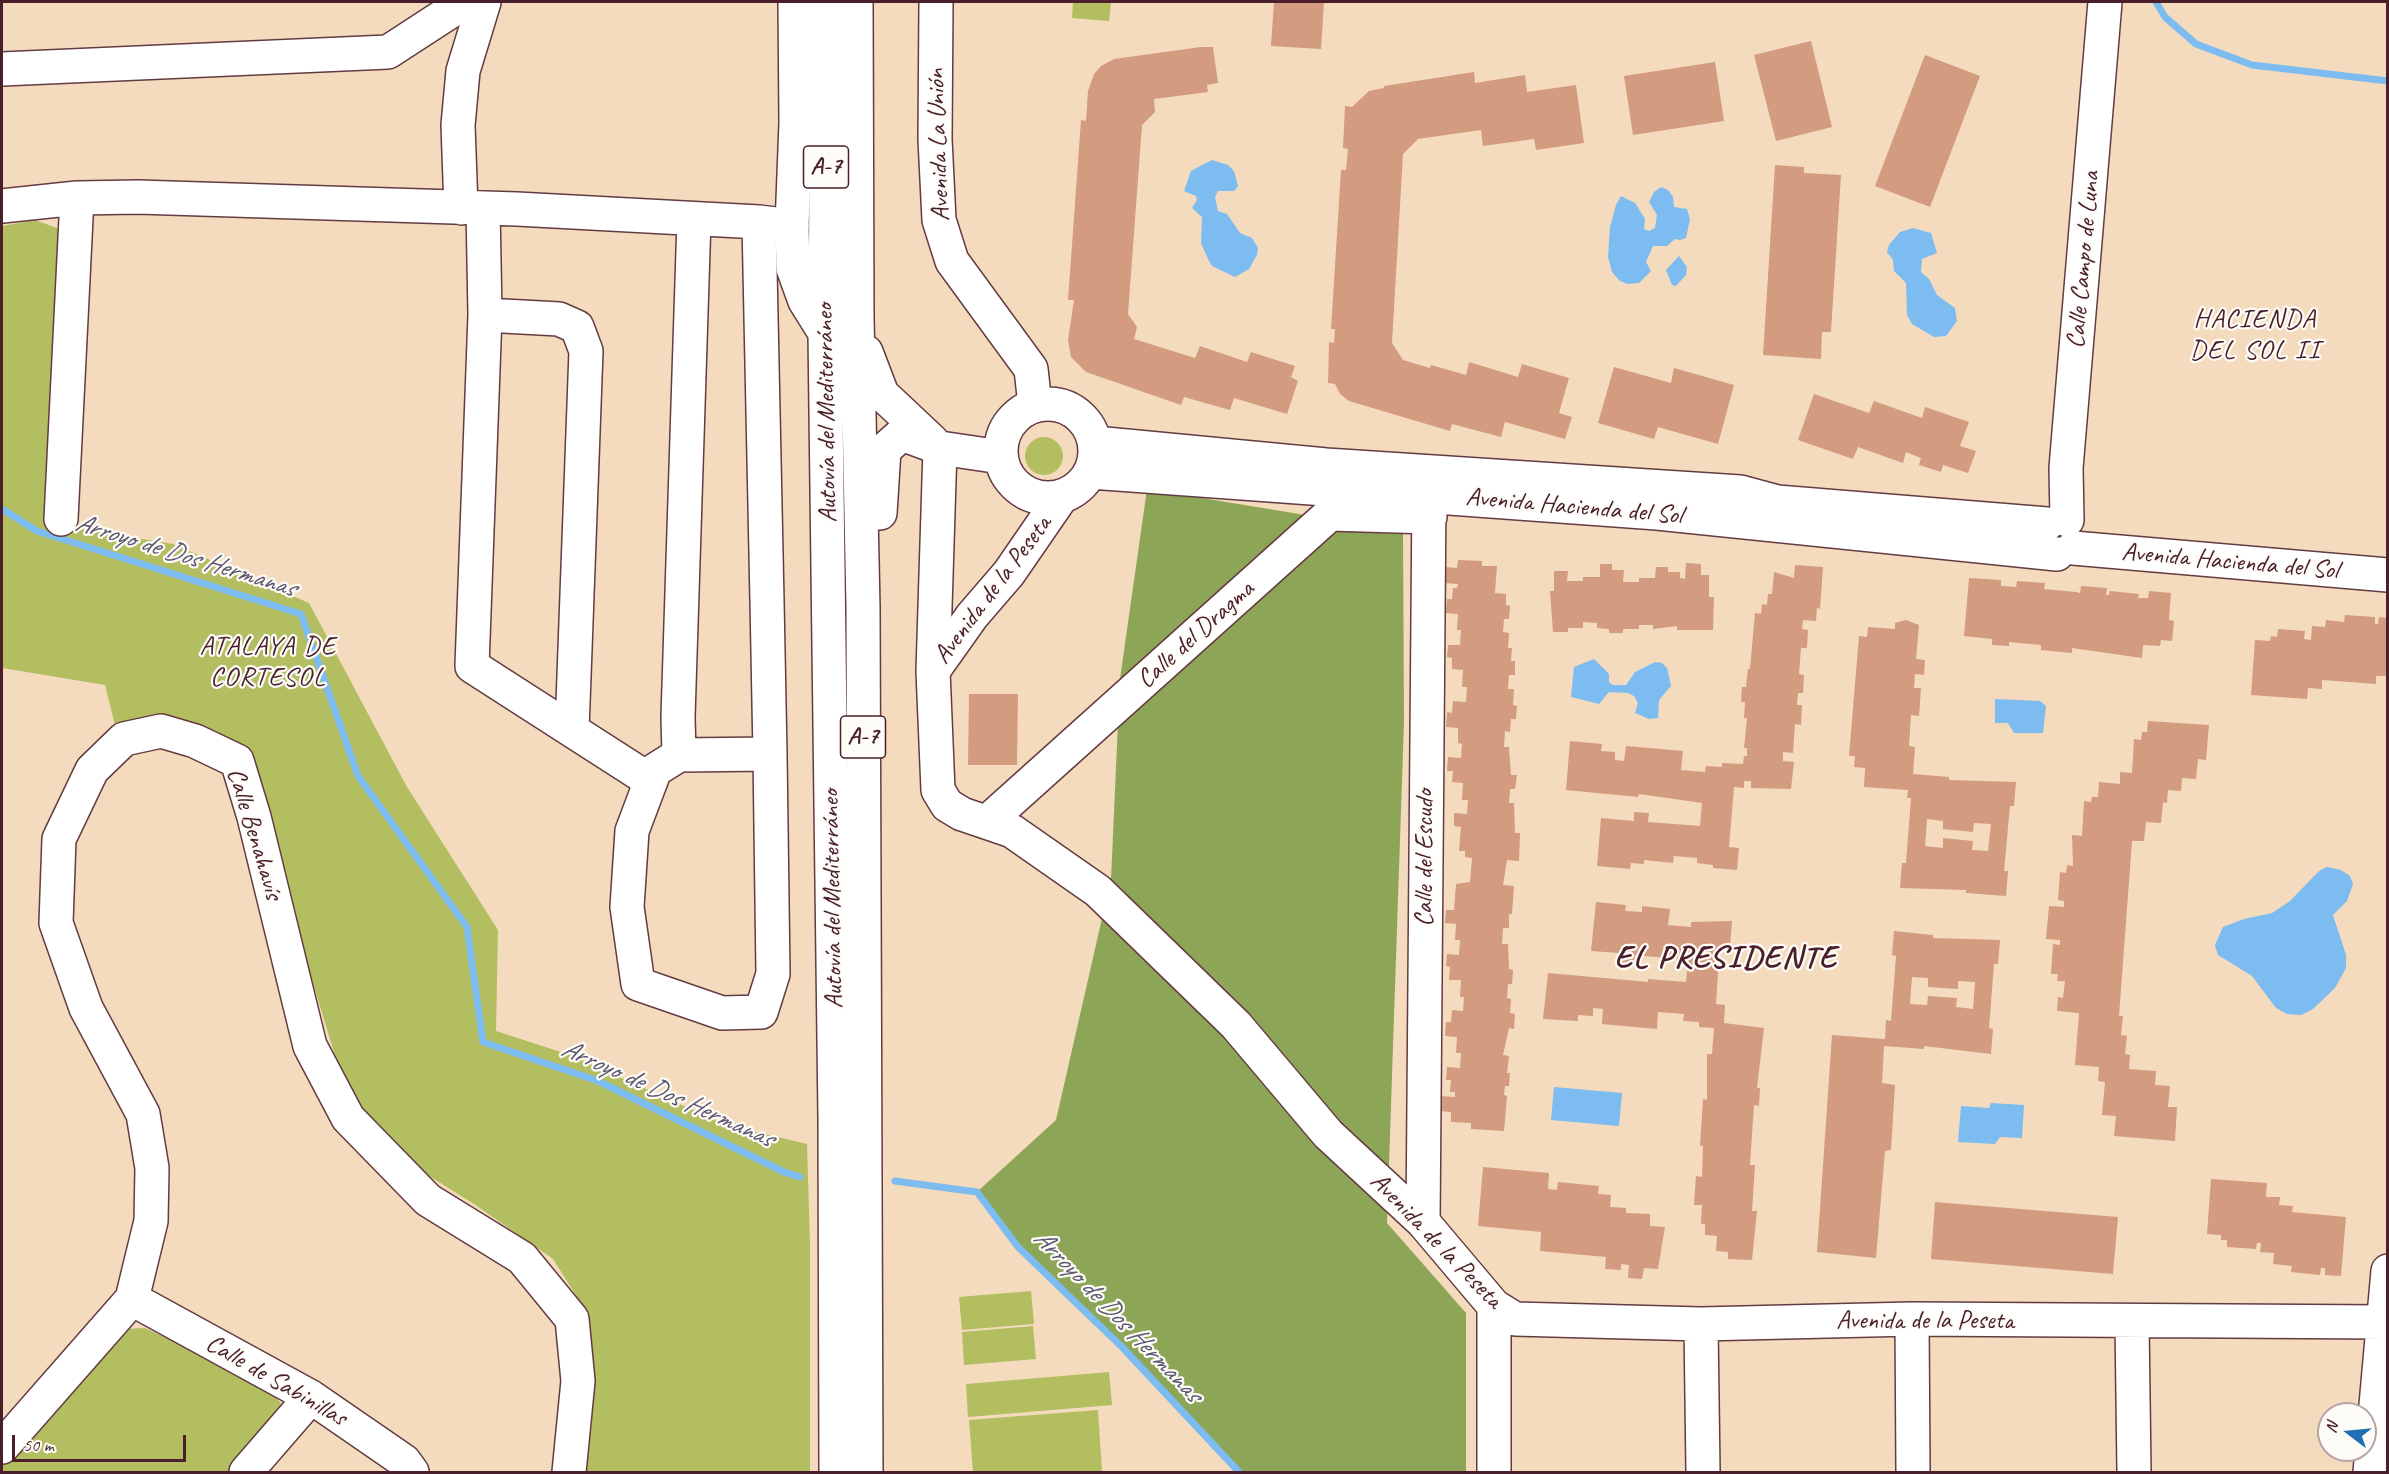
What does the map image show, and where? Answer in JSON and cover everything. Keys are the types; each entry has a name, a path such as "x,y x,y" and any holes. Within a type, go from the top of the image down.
{"main road":[{"path":"2,69 388,52 465,2"},
{"path":"484,2 463,72 459,125 485,315 472,666 651,782"},
{"path":"795,2 796,123 792,226 793,268 805,301 825,333"},
{"name":"Autovía del Mediterráneo","path":"827,2 825,333 835,1118 836,1473"},
{"name":"Autovía del Mediterráneo","path":"856,2 857,317 863,608 866,1473"},
{"name":"Avenida La Unión","path":"936,2 935,139 939,220 952,261 1031,369 1035,405"},
{"name":"Calle Campo de Luna","path":"2064,534 2066,468 2105,2"},
{"path":"62,519 77,198"},
{"path":"2,206 77,198 472,208 759,222 792,226"},
{"path":"679,755 678,717 694,219"},
{"path":"759,222 770,754 773,974 762,1012 722,1013 638,984 627,907 632,831 655,770 679,755 770,754"},
{"path":"485,315 559,319 578,327 586,351 572,730"},
{"path":"857,317 867,358 882,394 940,448 933,671"},
{"path":"1035,405 1061,405 1073,411 1090,430 1092,457 1074,490 1062,496 1049,498 1022,491 1004,470 1001,442 1013,419 1035,405"},
{"path":"863,608 880,519 884,450 902,434 940,448 1001,456"},
{"name":"Avenida Hacienda del Sol","path":"1092,457 1326,465 1740,492 1777,502 2064,534 2388,575"},
{"name":"Avenida Hacienda del Sol","path":"1092,457 1430,506 1657,513 2388,552"},
{"name":"Avenida de la Peseta","path":"1062,496 1009,573 972,616 933,671 938,790 947,805 1012,831 1098,891 1236,1024 1328,1134 1423,1222 1494,1306 1515,1319 1701,1324 1912,1319 2384,1322"},
{"name":"Calle del Dragma","path":"987,822 1329,514 1430,506"},
{"name":"Calle del Escudo","path":"1423,1222 1425,714 1430,506"},
{"name":"Calle Benahavís","path":"132,1299 151,1221 150,1157 143,1114 86,1008 56,923 59,839 92,770 124,739 161,731 195,741 237,761 266,862 310,1046 348,1118 428,1200 522,1258 572,1319 578,1381 569,1473"},
{"path":"2370,1473 2388,1271"},
{"path":"2,1447 132,1299"},
{"name":"Calle de Sabinillas","path":"132,1299 311,1397 404,1461 412,1473"},
{"path":"1494,1306 1494,1473"},
{"path":"1912,1319 1913,1473"},
{"path":"2132,1322 2134,1473"},
{"path":"1701,1324 1703,1473"},
{"path":"246,1473 311,1397"}],"green space":[{"path":"1073,2 1111,2 1109,21 1072,18"},
{"path":"35,220 68,232 51,524 173,544 309,603 407,787 498,930 496,1031 573,1056 724,1124 807,1144 810,1243 810,1472 580,1472 582,1305 553,1259 474,1204 410,1164 346,1092 244,755 216,732 169,724 117,733 105,685 2,668 2,226"},
{"path":"1044,437 1058,442 1063,456 1058,470 1044,475 1030,470 1025,456 1030,442"},
{"path":"1147,489 1403,531 1404,722 1387,1223 1466,1313 1466,1472 1239,1472 1122,1347 1018,1247 977,1192 1056,1120 1111,879 1120,679"},
{"path":"1031,1291 1034,1324 962,1330 959,1297"},
{"path":"1033,1326 1036,1359 964,1365 962,1332"},
{"path":"145,1328 263,1383 286,1409 228,1472 2,1472 2,1456 122,1329"},
{"path":"1109,1372 1112,1405 968,1417 966,1384"},
{"path":"1098,1410 1102,1472 973,1472 969,1420"}],"water":[{"path":"1212,160 1228,165 1234,171 1238,186 1234,191 1218,191 1215,197 1218,211 1227,214 1240,233 1252,238 1258,248 1257,255 1249,269 1235,277 1212,266 1201,243 1202,217 1192,208 1197,200 1196,196 1184,191 1191,171"},
{"path":"1661,187 1668,190 1673,197 1674,207 1687,209 1690,219 1686,238 1675,239 1667,246 1653,246 1646,262 1651,271 1639,283 1628,284 1620,281 1612,272 1608,257 1610,227 1616,205 1621,196 1635,203 1645,219 1644,229 1649,231 1655,228 1657,215 1649,202 1654,192"},
{"path":"1913,228 1931,233 1937,253 1922,259 1921,272 1929,279 1937,295 1955,308 1957,321 1946,336 1934,337 1912,324 1907,315 1906,283 1894,271 1893,260 1887,252 1889,245 1900,232"},
{"path":"1679,256 1687,267 1686,275 1676,286 1672,285 1666,270"},
{"path":"1594,659 1609,674 1609,682 1613,685 1626,685 1635,672 1655,662 1662,663 1667,668 1671,686 1659,700 1658,718 1649,719 1635,713 1638,703 1634,696 1628,693 1609,692 1599,704 1571,697 1574,667"},
{"path":"1995,699 2040,701 2046,706 2043,733 2014,733 2008,723 1995,723"},
{"path":"2327,867 2341,870 2350,876 2353,884 2347,901 2333,915 2346,955 2346,968 2335,988 2313,1009 2301,1015 2287,1014 2276,1008 2252,976 2218,955 2215,945 2223,927 2244,919 2272,913 2290,901 2319,871"},
{"path":"1554,1087 1622,1093 1619,1126 1551,1120"},
{"path":"1991,1103 2024,1105 2022,1138 2000,1137 1995,1144 1958,1142 1961,1106 1989,1108"}],"building":[{"path":"1274,2 1324,2 1321,49 1271,46"},
{"path":"1811,41 1832,127 1776,141 1754,55"},
{"path":"1213,47 1218,83 1207,85 1208,92 1154,99 1155,112 1142,125 1128,314 1137,327 1134,339 1195,358 1200,346 1247,362 1251,352 1295,366 1291,377 1298,381 1287,414 1234,398 1230,410 1184,397 1181,405 1086,372 1071,357 1068,340 1074,300 1068,300 1081,120 1086,121 1088,91 1094,74 1101,66 1114,59"},
{"path":"1925,55 1980,76 1930,207 1875,186"},
{"path":"1715,62 1724,121 1633,135 1624,76"},
{"path":"1474,72 1475,83 1525,75 1527,92 1576,85 1584,143 1536,150 1534,139 1483,146 1481,130 1418,139 1403,154 1392,343 1403,360 1430,368 1431,365 1466,375 1469,362 1518,377 1522,364 1569,378 1559,413 1572,417 1565,439 1505,422 1501,437 1452,424 1450,431 1349,401 1340,394 1335,384 1328,383 1329,342 1334,343 1335,329 1331,329 1341,170 1346,170 1348,149 1343,148 1345,106 1352,107 1369,91 1384,88 1384,86"},
{"path":"1775,165 1804,167 1804,173 1841,175 1831,332 1822,332 1821,359 1763,355"},
{"path":"1614,367 1671,383 1674,368 1734,385 1718,444 1658,427 1654,439 1598,423"},
{"path":"1814,394 1869,413 1874,401 1922,418 1925,407 1969,422 1960,446 1976,451 1968,473 1943,465 1941,472 1919,465 1921,458 1906,452 1903,463 1858,447 1853,459 1798,440"},
{"path":"1458,560 1482,561 1482,566 1497,566 1495,593 1506,594 1506,605 1510,606 1509,619 1504,619 1503,632 1509,633 1508,648 1512,648 1511,661 1515,661 1515,675 1509,675 1508,689 1514,689 1513,705 1517,706 1516,719 1511,719 1510,732 1505,731 1504,747 1509,747 1511,775 1517,775 1515,789 1510,789 1509,803 1514,803 1515,833 1520,833 1519,861 1507,860 1503,885 1514,886 1512,914 1509,914 1509,928 1503,928 1502,944 1508,944 1509,969 1513,970 1512,984 1508,984 1507,998 1511,999 1510,1013 1515,1014 1514,1029 1509,1028 1503,1055 1509,1056 1507,1073 1510,1073 1509,1086 1505,1086 1504,1095 1507,1096 1504,1131 1471,1129 1471,1123 1451,1122 1451,1112 1439,1111 1440,1096 1455,1097 1455,1092 1450,1092 1451,1080 1446,1080 1447,1067 1460,1068 1461,1053 1456,1053 1457,1037 1445,1036 1446,1022 1451,1022 1452,1010 1463,1011 1464,997 1460,997 1461,980 1449,980 1450,967 1446,966 1447,954 1459,955 1460,940 1455,940 1456,924 1445,923 1446,910 1454,910 1456,884 1470,882 1472,858 1465,857 1465,851 1459,851 1461,827 1454,826 1454,813 1467,814 1468,800 1462,800 1463,783 1452,782 1453,771 1447,771 1448,757 1461,758 1462,744 1458,743 1458,728 1446,727 1447,712 1452,713 1453,701 1466,702 1467,687 1462,687 1463,670 1452,669 1452,658 1447,657 1448,645 1460,645 1461,630 1457,630 1458,614 1446,613 1447,599 1452,599 1453,588 1457,588 1458,584 1444,583 1445,567 1457,568"},
{"path":"1686,563 1701,564 1701,575 1709,575 1709,597 1714,597 1713,630 1677,630 1677,626 1653,629 1653,625 1639,625 1639,629 1623,629 1623,633 1609,633 1609,629 1597,628 1597,623 1583,622 1583,628 1568,628 1568,632 1553,632 1550,591 1554,591 1554,571 1568,571 1567,581 1583,581 1583,577 1600,577 1600,564 1612,564 1612,570 1624,570 1623,582 1639,582 1639,578 1655,578 1656,567 1668,567 1668,572 1680,572 1680,578 1685,579"},
{"path":"1795,565 1823,567 1820,609 1817,608 1816,621 1803,620 1802,629 1808,630 1807,648 1801,648 1799,674 1804,675 1803,693 1798,693 1797,705 1802,705 1801,725 1795,724 1793,753 1783,752 1783,761 1794,762 1791,789 1751,788 1751,781 1744,781 1744,788 1734,787 1729,847 1739,848 1737,870 1713,868 1713,865 1697,863 1697,858 1674,856 1673,863 1644,860 1644,864 1631,863 1630,869 1597,866 1601,818 1634,821 1634,812 1649,813 1648,822 1700,826 1702,803 1639,794 1638,797 1566,790 1570,741 1602,744 1601,751 1615,752 1615,760 1624,761 1626,746 1683,751 1681,770 1705,772 1706,766 1722,767 1722,763 1743,764 1744,756 1747,756 1747,748 1744,748 1747,718 1744,718 1745,702 1741,702 1742,687 1746,687 1748,669 1750,669 1755,613 1761,614 1762,604 1767,605 1768,594 1772,594 1774,572 1794,578"},
{"path":"1969,578 2001,580 2001,586 2016,587 2017,581 2045,583 2044,589 2080,593 2081,586 2107,588 2106,595 2109,595 2110,591 2139,594 2138,598 2148,598 2149,591 2171,593 2169,620 2174,621 2172,641 2161,640 2160,646 2143,645 2142,658 2072,648 2072,653 2041,650 2041,645 2009,642 2009,646 1992,645 1992,639 1964,636"},
{"path":"2345,615 2375,617 2375,624 2378,624 2379,617 2388,618 2388,676 2376,676 2376,684 2322,680 2322,689 2308,688 2307,699 2251,695 2255,640 2270,641 2271,636 2277,637 2278,629 2305,631 2304,639 2311,640 2312,626 2325,627 2326,620 2344,622"},
{"path":"1906,620 1919,625 1916,659 1925,660 1924,675 1915,674 1914,688 1921,688 1919,716 1911,715 1909,746 1915,747 1913,774 1949,777 1949,780 2016,782 2014,806 2010,806 2004,871 2008,871 2006,896 1966,893 1966,890 1900,888 1902,863 1906,863 1911,798 1907,798 1908,790 1864,787 1865,768 1854,767 1855,756 1849,756 1859,636 1867,637 1868,627 1895,629 1895,623","holes":["1927,819 1943,821 1943,829 1973,832 1974,823 1991,824 1988,851 1972,850 1973,841 1943,838 1943,848 1925,846"]},
{"path":"969,694 1018,694 1017,765 968,765"},
{"path":"2148,721 2209,725 2206,760 2198,759 2196,779 2182,778 2181,791 2168,790 2167,803 2163,802 2161,823 2146,822 2144,841 2132,841 2119,1016 2123,1016 2121,1035 2127,1036 2125,1054 2130,1055 2129,1069 2156,1071 2155,1085 2170,1086 2168,1107 2177,1107 2175,1141 2114,1136 2116,1116 2102,1115 2105,1082 2098,1081 2099,1067 2075,1065 2079,1013 2057,1011 2058,997 2063,998 2065,981 2057,981 2058,974 2051,974 2053,944 2060,945 2060,940 2046,939 2049,906 2064,907 2064,901 2058,900 2060,872 2066,873 2067,865 2073,866 2072,835 2082,836 2084,801 2091,802 2092,797 2098,797 2099,782 2120,784 2120,772 2132,773 2134,739 2141,740 2142,732 2147,732"},
{"path":"1596,902 1626,905 1625,911 1642,912 1642,906 1670,909 1668,925 1691,927 1691,922 1732,921 1730,945 1720,945 1716,1004 1725,1005 1724,1023 1764,1028 1757,1088 1760,1088 1759,1106 1754,1105 1750,1165 1755,1165 1752,1211 1757,1211 1752,1260 1728,1259 1728,1252 1716,1251 1717,1236 1705,1235 1705,1224 1701,1224 1702,1205 1694,1205 1696,1176 1702,1177 1703,1146 1700,1146 1703,1099 1707,1100 1707,1054 1712,1054 1714,1028 1699,1027 1699,1022 1683,1021 1684,1014 1658,1012 1657,1029 1602,1024 1603,1009 1593,1008 1593,1016 1578,1015 1578,1021 1543,1019 1548,973 1648,982 1648,979 1686,982 1688,960 1635,955 1634,963 1619,962 1619,953 1591,951"},
{"path":"1894,931 1933,935 1933,938 2000,940 1998,964 1994,964 1989,1028 1993,1029 1991,1054 1924,1046 1924,1049 1884,1046 1882,1083 1895,1085 1891,1150 1885,1151 1876,1258 1817,1252 1832,1035 1885,1039 1886,1020 1891,1021 1896,956 1892,955","holes":["1912,977 1928,978 1928,987 1958,989 1958,981 1975,982 1973,1009 1956,1007 1957,998 1928,996 1927,1005 1910,1004"]},
{"path":"1483,1167 1549,1173 1548,1189 1557,1190 1558,1182 1599,1186 1598,1194 1611,1195 1610,1207 1626,1208 1626,1213 1650,1214 1650,1226 1665,1227 1658,1269 1644,1268 1642,1279 1628,1278 1629,1265 1621,1264 1621,1270 1605,1269 1606,1257 1540,1251 1541,1232 1478,1226"},
{"path":"2211,1179 2267,1183 2266,1197 2280,1197 2279,1205 2293,1206 2292,1212 2346,1217 2341,1276 2325,1275 2325,1268 2321,1268 2320,1275 2291,1272 2292,1266 2273,1264 2274,1253 2260,1252 2261,1243 2257,1243 2256,1249 2227,1247 2227,1240 2221,1240 2221,1235 2207,1234"},
{"path":"1935,1202 2118,1217 2113,1274 1931,1259"}],"waterway":[{"path":"2156,2 2165,17 2196,44 2252,65 2388,81"},
{"name":"Arroyo de Dos Hermanas","path":"2,509 37,531 301,614 358,776 467,927 483,1042 598,1081 784,1172 800,1177"},
{"name":"Arroyo de Dos Hermanas","path":"895,1181 977,1192 1018,1247 1122,1347 1239,1472"}],"district":[{"name":"HACIENDA DEL SOL II","path":"2255,336"},
{"name":"ATALAYA DE CORTESOL","path":"268,662"},
{"name":"EL PRESIDENTE","path":"1726,959"}]}
